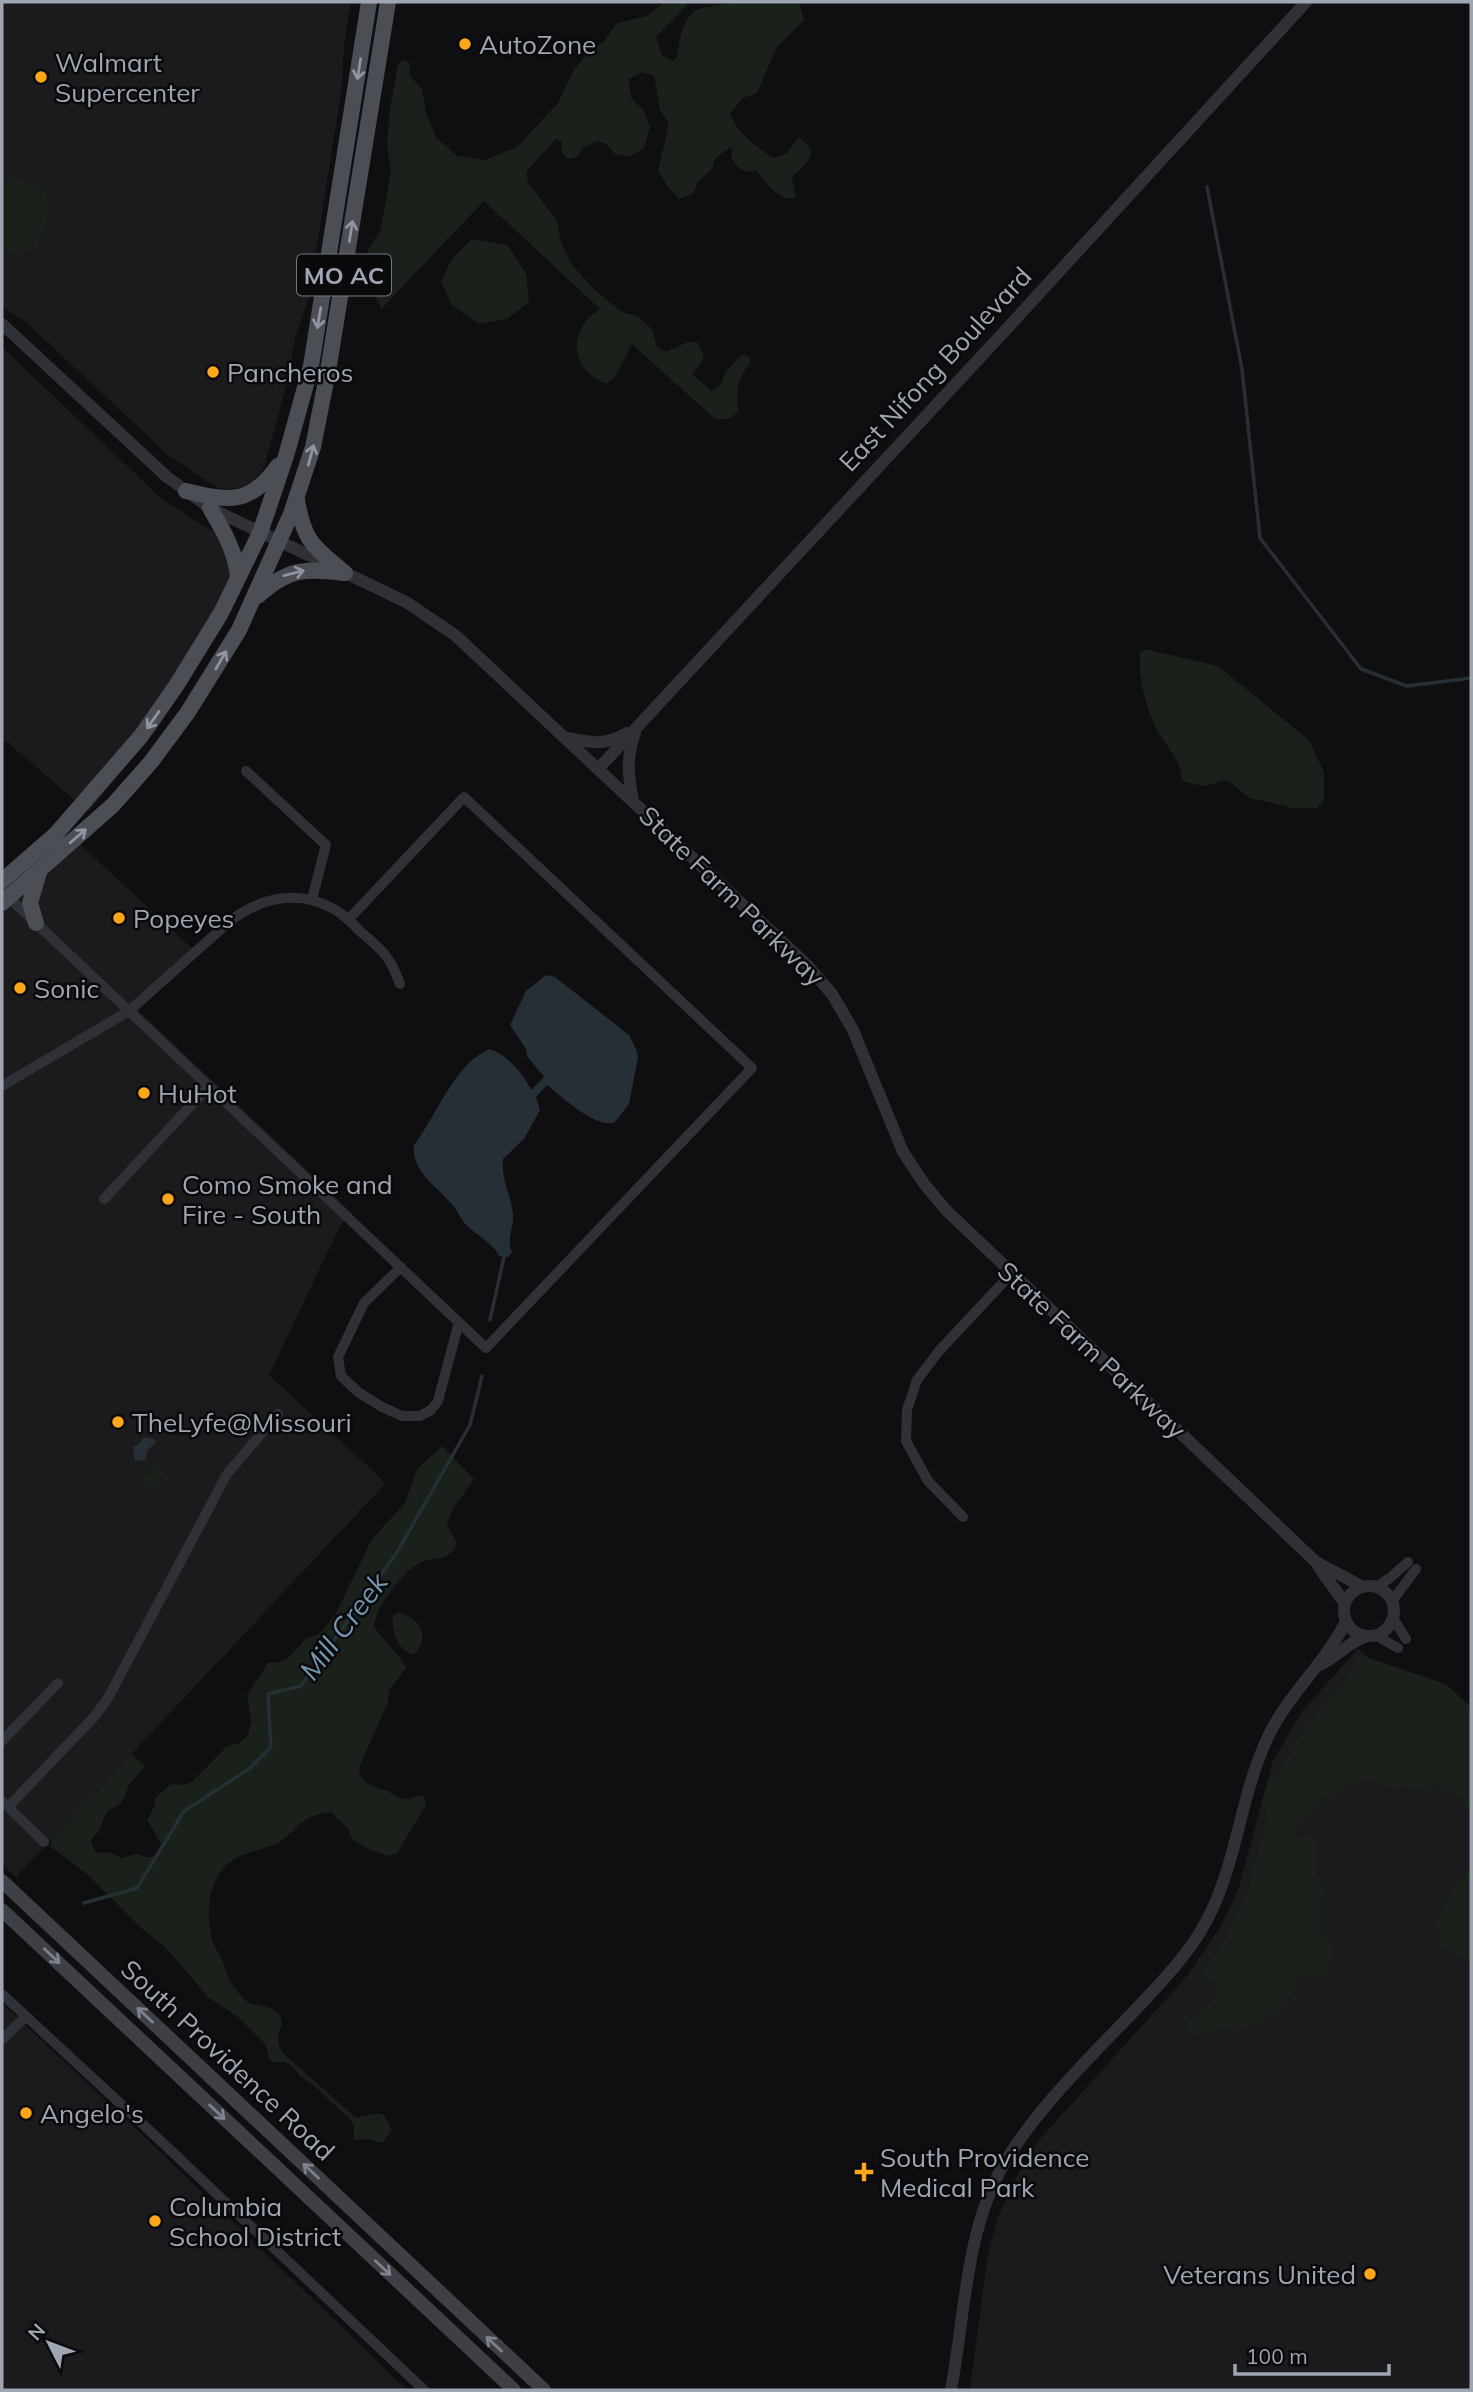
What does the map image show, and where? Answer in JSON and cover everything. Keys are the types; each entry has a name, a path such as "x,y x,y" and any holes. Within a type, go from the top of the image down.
{"main road":[{"name":"MO AC","path":"2,881 56,834 141,736 183,676 221,613 260,533 286,456 311,366 369,2"},
{"name":"MO AC","path":"4,897 41,869 113,805 151,762 217,668 252,602 297,498 313,447 328,371 388,2"},
{"path":"186,491 225,500 242,497 263,484 286,456"},
{"path":"297,498 305,533 312,545 345,573"},
{"path":"210,508 232,547 238,577"},
{"path":"252,602 282,576 297,571 317,569 345,573"},
{"path":"36,923 31,896 41,869"},
{"name":"South Providence Road","path":"2,1881 544,2390"},
{"name":"South Providence Road","path":"2,1910 514,2390"}],"street":[{"name":"East Nifong Boulevard","path":"599,768 1306,2"},
{"name":"State Farm Parkway","path":"2,324 167,477 210,508 406,602 455,635 808,966 832,994 853,1030 903,1152 946,1210 1316,1562 1370,1587"},
{"path":"565,737 593,743 612,742 637,728"},
{"path":"633,801 627,766 628,751 637,728"},
{"path":"246,771 326,845 312,899"},
{"path":"4,897 36,923 486,1348 752,1068 464,797 348,920"},
{"path":"2,1087 129,1011 242,912 273,898 312,899 334,909 393,962 400,984"},
{"path":"104,1199 209,1086"},
{"path":"401,1267 365,1303 338,1357 341,1376 358,1392 382,1407 402,1416 420,1416 432,1410 438,1401 459,1322"},
{"path":"962,1517 928,1481 906,1441 907,1410 917,1380 939,1350 1011,1274"},
{"path":"44,1842 5,1804 88,1724 108,1699 227,1474 278,1414"},
{"name":"State Farm Parkway","path":"1316,1562 1322,1575 1345,1604"},
{"path":"951,2390 972,2248 988,2196 999,2173 1034,2122 1177,1962 1207,1920 1224,1881 1254,1771 1267,1739 1282,1709 1320,1665 1326,1651 1339,1636 1346,1621 1345,1604 1355,1591 1390,1578 1412,1565 1392,1601 1393,1618 1406,1639"},
{"path":"1370,1587 1382,1590 1392,1601"},
{"path":"1320,1665 1335,1657 1351,1642 1383,1632 1393,1618"},
{"path":"1346,1621 1354,1631 1398,1648"},
{"path":"2,1741 58,1683"},
{"path":"2,1994 424,2390"},
{"path":"2,2040 25,2017"}],"shaded area":[{"path":"2,2 351,2 344,45 342,86 309,296 295,339 287,384 264,467 256,478 244,487 216,487 169,456 28,324 3,307"},
{"path":"665,2 688,2 656,37 662,55 673,61 677,57 684,26 695,11 730,4 799,3 804,20 777,47 757,93 743,98 730,114 748,139 774,158 786,154 798,138 810,148 810,158 792,177 796,198 778,194 756,170 748,171 738,167 731,156 733,150 730,147 714,160 712,169 698,182 693,194 679,199 658,171 669,124 660,110 654,76 643,72 629,79 631,98 644,111 650,127 644,148 629,157 615,154 606,144 597,141 583,148 577,157 568,159 561,152 562,142 556,139 526,172 528,182 557,221 561,243 572,265 621,312 637,316 652,329 657,347 666,352 688,342 697,342 704,354 692,374 711,391 721,384 726,371 742,355 748,356 751,362 742,374 738,386 738,412 729,419 715,419 632,344 615,377 606,384 594,377 579,359 577,348 582,327 600,309 484,201 381,309 376,297 366,290 368,249 380,232 391,172 387,145 398,63 405,60 410,64 409,75 422,89 426,113 436,137 457,156 485,160 517,147 558,103 573,71 591,49 603,42 617,23 647,16"},
{"path":"14,177 46,190 50,212 38,248 2,253 2,182"},
{"path":"472,239 507,245 526,273 529,302 507,319 479,324 452,305 441,281 452,259"},
{"path":"2,347 162,499 255,558 187,682 158,728 88,812 6,741 2,741"},
{"path":"1145,649 1218,666 1309,740 1324,772 1324,800 1317,808 1293,808 1250,798 1227,780 1203,786 1182,781 1179,766 1156,728 1146,701 1140,662 1140,653"},
{"path":"69,834 198,954 138,1010 352,1213 340,1226 269,1375 386,1483 16,1877 2,1864 2,892"},
{"path":"546,975 555,977 629,1035 638,1057 629,1104 614,1123 588,1116 547,1085 536,1097 540,1110 524,1139 503,1159 503,1173 513,1214 510,1243 512,1252 508,1257 499,1256 490,1244 467,1226 455,1208 428,1180 417,1164 414,1145 456,1078 466,1066 490,1049 514,1066 531,1090 544,1077 527,1056 526,1049 510,1025 526,991"},
{"path":"144,1437 154,1439 156,1443 148,1449 145,1460 135,1461 133,1447"},
{"path":"442,1446 474,1479 453,1509 447,1524 457,1546 447,1555 424,1561 404,1575 390,1592 375,1619 374,1627 406,1668 389,1690 388,1702 359,1768 365,1782 399,1798 408,1799 421,1795 425,1798 426,1805 397,1853 388,1856 353,1840 347,1827 330,1812 312,1816 281,1841 241,1855 226,1865 219,1874 210,1897 209,1922 214,1945 238,1993 247,2001 269,2008 279,2015 282,2024 278,2041 284,2054 355,2117 384,2115 392,2130 382,2143 367,2139 354,2140 354,2126 349,2118 292,2066 269,2059 266,2045 237,2016 209,1998 166,1948 140,1927 87,1874 50,1846 53,1837 132,1754 145,1766 129,1785 124,1799 104,1817 101,1828 91,1840 93,1848 97,1853 108,1852 121,1858 137,1854 153,1857 162,1852 162,1845 147,1820 154,1807 155,1798 171,1784 183,1785 192,1782 227,1746 239,1743 248,1735 251,1722 247,1695 268,1663 287,1659 307,1638 324,1629 335,1615 372,1539 405,1503 417,1469"},
{"path":"157,1463 166,1473 149,1490 139,1480"},
{"path":"398,1612 412,1619 421,1629 422,1641 414,1655 403,1649 394,1634 393,1616"},
{"path":"1358,1649 1471,1750 1471,2390 970,2390 987,2259 997,2219 1015,2179 1039,2140 1186,1977 1219,1929 1238,1890 1273,1761 1302,1711"},
{"path":"1360,1655 1446,1684 1471,1707 1471,1814 1460,1800 1437,1782 1431,1791 1386,1786 1375,1779 1359,1780 1325,1799 1288,1835 1315,1837 1315,1872 1323,1884 1320,1935 1333,1946 1328,1971 1323,1976 1296,1977 1293,1984 1297,1990 1274,2015 1244,2029 1235,2026 1193,2034 1185,2023 1207,2008 1218,1990 1201,1973 1226,1938 1246,1895 1267,1816 1262,1801 1268,1782 1285,1764 1302,1732 1344,1682"},
{"path":"1471,1868 1471,1963 1439,1945 1437,1921 1450,1892"},
{"name":"Columbia School District","path":"2,2003 153,2145 407,2390 2,2390"}],"waterway":[{"path":"1207,187 1242,369 1260,538 1361,669 1407,686 1471,678"},
{"name":"Mill Creek","path":"490,1320 504,1257"},
{"name":"Mill Creek","path":"84,1903 137,1888 184,1811 249,1769 271,1747 268,1694 301,1686 396,1554 470,1425 482,1376"}],"place":[{"name":"AutoZone","path":"465,44"},
{"name":"Walmart Supercenter","path":"41,77"},
{"name":"Pancheros","path":"213,372"},
{"name":"Popeyes","path":"119,918"},
{"name":"Sonic","path":"20,988"},
{"name":"HuHot","path":"144,1093"},
{"name":"Como Smoke and Fire - South","path":"168,1199"},
{"name":"TheLyfe@Missouri","path":"118,1422"},
{"name":"Angelo's","path":"26,2113"},
{"name":"South Providence Medical Park","path":"864,2172"},
{"name":"Columbia School District","path":"155,2221"},
{"name":"Veterans United","path":"1370,2274"}]}
